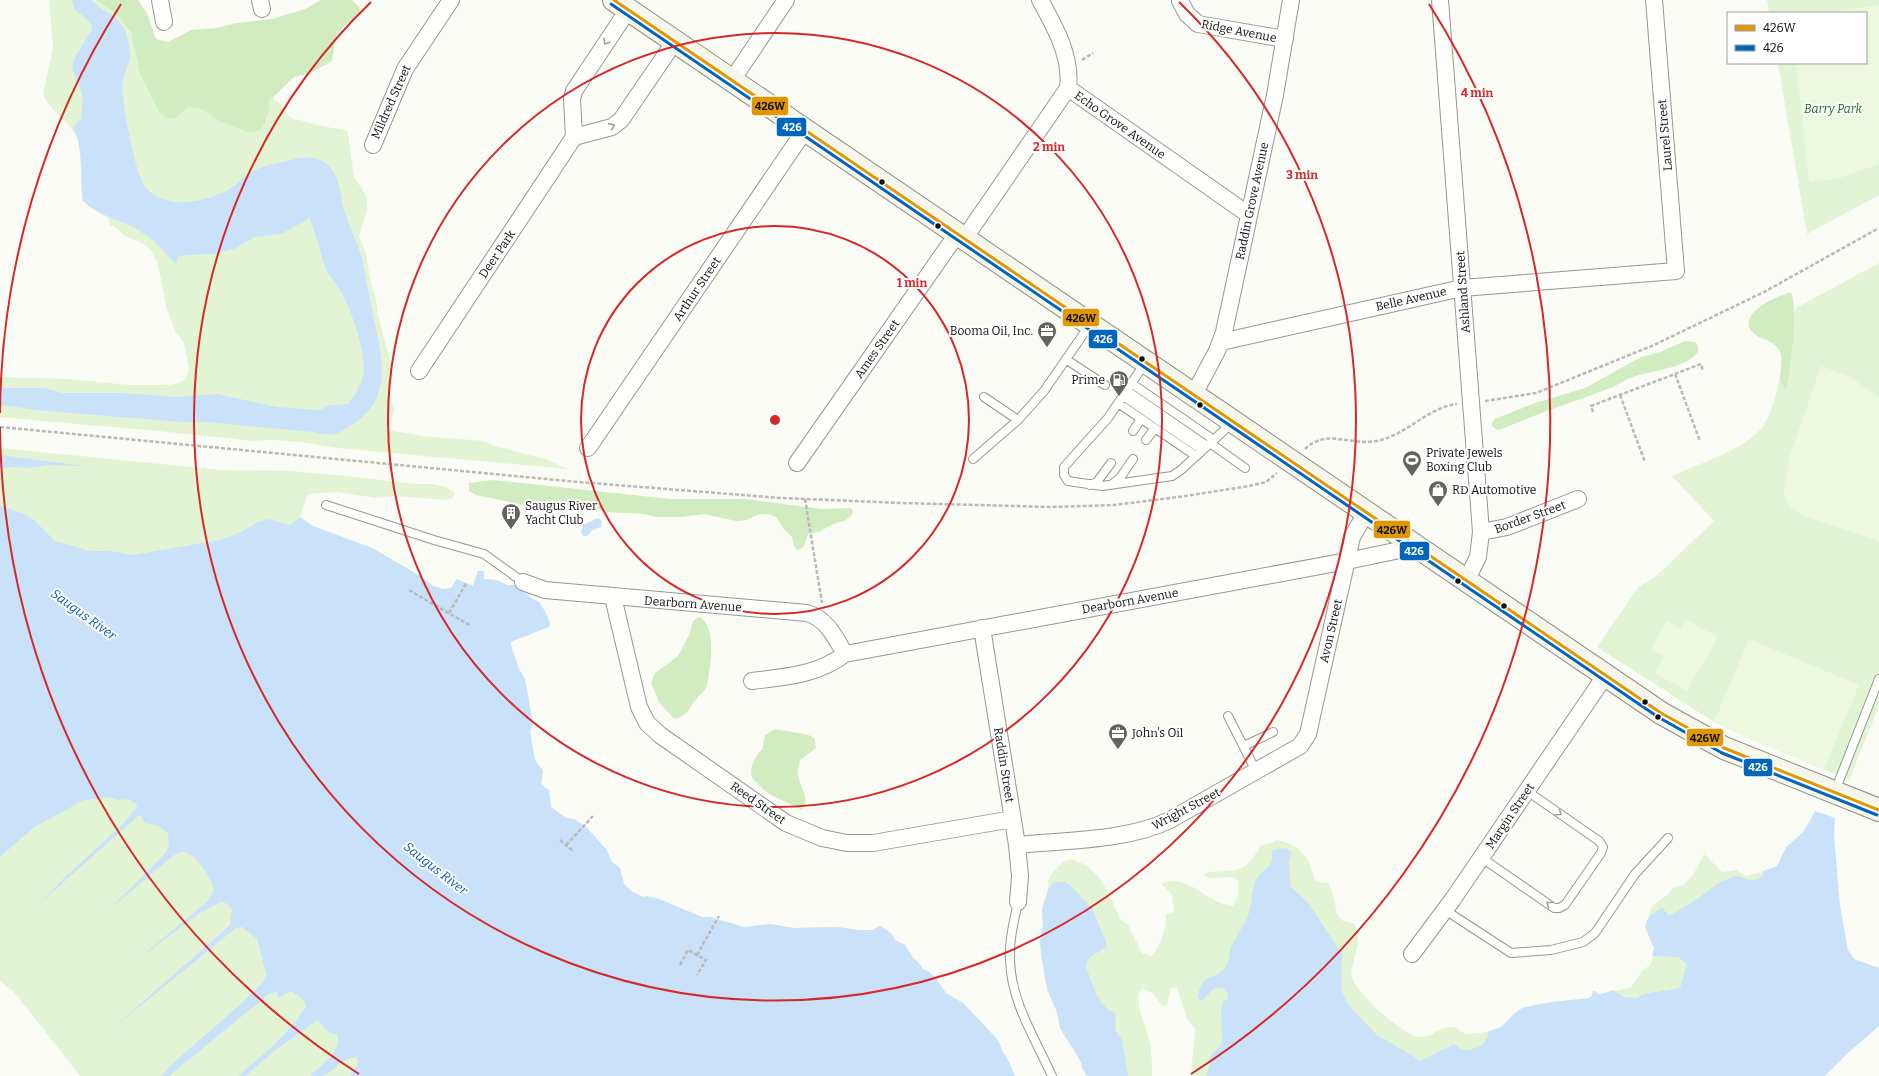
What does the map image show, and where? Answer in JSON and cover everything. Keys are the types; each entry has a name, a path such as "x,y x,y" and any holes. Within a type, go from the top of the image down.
{"main road":[{"path":"621,5 1232,423 1661,714 1724,748 1879,810"}],"street":[{"path":"160,0 164,22"},
{"name":"Mildred Street","path":"373,145 405,69 451,0"},
{"path":"732,80 786,0"},
{"name":"Echo Grove Avenue","path":"1040,0 1065,52 1068,66 1068,88 1249,215"},
{"name":"Raddin Grove Avenue","path":"1193,396 1221,342 1275,96 1291,0"},
{"name":"Ashland Street","path":"1440,0 1481,532 1478,557 1475,567 1466,582"},
{"name":"Laurel Street","path":"1654,0 1676,270"},
{"name":"Ridge Avenue","path":"1180,1 1187,14 1198,24 1285,39"},
{"path":"621,5 575,89 572,99 574,137 609,128 619,122 675,41"},
{"name":"Ames Street","path":"797,463 1068,88"},
{"name":"Arthur Street","path":"588,448 805,130"},
{"name":"Deer Park","path":"418,371 574,137"},
{"name":"Belle Avenue","path":"1221,342 1462,288 1676,270"},
{"name":"Border Street","path":"1481,532 1507,527 1578,499"},
{"name":"Avon Street","path":"1297,748 1307,736 1353,534 1366,513"},
{"name":"Dearborn Avenue","path":"752,681 813,672 832,663 845,654 1347,561 1414,546"},
{"name":"Dearborn Avenue","path":"523,582 545,590 802,612 818,617"},
{"name":"Reed Street","path":"613,597 637,701 647,723 660,735 786,823 822,838 860,844 886,841 1013,818"},
{"path":"818,617 830,630 845,654"},
{"name":"Raddin Street","path":"982,628 1017,845 1020,876 1018,902"},
{"name":"Margin Street","path":"1412,954 1482,858 1605,676"},
{"name":"Wright Street","path":"1017,845 1117,835 1148,830 1170,820 1297,748"}],"lane":[{"path":"973,459 1018,420 1052,381 1090,325"},
{"path":"1067,360 1105,385"},
{"path":"1145,363 1096,432 1064,467 1064,475 1068,481 1089,485 1106,485 1172,476 1181,470 1232,423"},
{"path":"1127,390 1208,445 1245,468"},
{"path":"1127,390 1208,445"},
{"path":"984,397 1018,420"},
{"path":"1118,403 1196,456"},
{"path":"1133,432 1141,419"},
{"path":"1146,440 1155,428"},
{"path":"1106,485 1115,482 1120,478 1133,460"},
{"path":"1089,485 1097,482 1111,463"},
{"path":"326,505 484,554 523,582"},
{"path":"1834,792 1879,679"},
{"path":"1228,716 1256,771"},
{"path":"1244,746 1273,732"},
{"path":"1482,858 1554,908 1558,908 1565,905 1601,853 1603,847 1599,841 1527,790"},
{"path":"1445,910 1512,953 1551,950 1583,942 1595,934 1635,874 1668,838"},
{"path":"1018,902 1010,949 1013,988 1021,1012 1052,1076"}],"path":[{"path":"1078,62 1093,52"},
{"path":"0,428 578,482 804,499 1074,506 1153,501 1262,483 1275,476 1317,440 1330,438 1359,442 1381,440 1402,432 1438,408 1450,405 1518,397 1543,390 1694,327 1764,292 1879,228"},
{"path":"1593,412 1591,406 1674,374 1701,364 1703,371"},
{"path":"1674,374 1700,441"},
{"path":"1620,395 1645,462"},
{"path":"804,499 822,600 822,606 818,617"},
{"path":"449,613 467,582"},
{"path":"409,590 471,626"},
{"path":"566,845 593,816"},
{"path":"560,840 573,851"},
{"path":"697,955 719,916"},
{"path":"680,965 688,950 706,960 697,975"}],"green space":[{"path":"49,0 96,0 115,13 126,25 133,36 140,74 160,114 166,118 175,119 188,107 201,109 221,122 240,129 265,123 270,108 268,105 270,100 273,98 293,119 346,130 348,133 354,177 367,197 367,210 359,236 366,254 378,315 392,369 390,398 395,410 387,430 423,436 484,441 495,446 546,459 567,469 349,449 288,441 252,441 0,417 0,377 69,379 129,385 169,385 184,380 189,370 184,343 175,331 166,306 158,264 152,252 146,245 123,235 119,230 110,225 108,218 92,209 83,201 78,140 72,129 45,100 43,94 53,48"},
{"path":"96,0 138,0 147,13 156,39 168,42 191,30 217,28 237,23 272,19 305,9 321,0 352,0 360,8 360,15 344,26 336,36 332,61 311,73 294,77 270,100 268,105 270,108 265,123 261,129 254,132 247,132 221,122 201,109 188,107 175,119 166,118 160,114 140,74 131,32 115,13"},
{"name":"Barry Park","path":"1767,0 1879,0 1879,195 1807,234 1778,64 1867,64 1867,12 1769,12"},
{"name":"Barry Park","path":"1879,5 1879,164 1840,178 1809,182 1796,64 1867,64 1867,12 1827,12"},
{"path":"1879,263 1879,706 1849,780 1752,740 1714,722 1597,647 1638,587 1654,578 1714,521 1672,476 1729,451 1759,431 1767,420 1775,398 1796,308"},
{"path":"1791,293 1793,300 1794,324 1792,353 1787,386 1784,388 1780,379 1781,354 1779,350 1771,342 1756,335 1750,328 1749,321 1758,308 1774,298"},
{"path":"1685,341 1695,342 1698,346 1698,352 1692,358 1677,366 1633,377 1609,389 1540,413 1502,429 1498,430 1492,426 1492,422 1495,419 1535,403 1585,388 1641,357 1660,352"},
{"path":"1821,366 1848,376 1879,397 1879,541 1802,515 1790,508 1784,494 1789,458"},
{"path":"0,448 222,470 291,471 416,484 432,484 446,487 455,493 453,498 446,500 396,496 376,498 338,492 308,494 300,517 313,526 372,548 422,577 433,586 444,589 451,588 457,579 473,586 478,571 484,571 484,579 497,580 507,585 515,585 539,602 550,623 549,627 510,642 519,669 525,679 533,723 530,731 534,755 536,762 543,770 541,785 549,790 551,807 566,818 574,819 586,827 606,849 612,862 620,868 624,884 631,891 643,897 646,896 659,899 702,917 710,917 744,927 770,924 794,928 838,927 872,930 880,926 891,933 895,940 905,945 913,958 923,969 929,972 937,980 946,993 963,1003 995,1037 999,1042 1015,1076 700,952 350,681 0,517"},
{"path":"493,480 670,499 745,499 822,509 851,508 853,511 852,515 846,520 831,525 819,532 808,534 803,547 798,550 795,548 792,537 783,528 776,517 768,514 760,514 746,520 736,521 704,514 682,517 657,517 644,514 606,512 587,504 543,509 476,495 469,491 469,483"},
{"path":"699,617 705,622 709,629 711,638 711,658 707,685 688,711 679,718 674,719 659,702 651,683 655,673 678,656 689,635 693,621"},
{"path":"1685,619 1718,637 1687,691 1655,673 1667,651 1664,656 1651,649 1667,621 1680,629"},
{"path":"1749,639 1859,685 1824,769 1752,740 1714,722"},
{"path":"775,729 796,732 811,736 815,739 816,748 800,760 798,768 798,776 805,797 802,810 767,793 752,778 751,771 753,763 762,750 765,735"},
{"path":"0,745 73,753 544,1076 80,1076 14,992 0,981"},
{"path":"1804,831 1773,955 1478,1076 1191,1076 1195,1029 1187,1019 1177,988 1171,987 1167,1005 1162,1006 1153,993 1142,988 1139,994 1139,1006 1151,1048 1152,1076 1087,1076 1082,1068 1081,1062 1060,1028 1057,1012 1047,989 1040,942 1043,925 1042,909 1048,889 1048,881 1053,872 1063,862 1072,859 1087,866 1098,876 1107,890 1121,920 1128,925 1142,953 1152,956 1162,936 1166,914 1174,913 1172,894 1161,884 1170,881 1179,882 1197,889 1224,904 1233,906 1238,893 1238,880 1233,877 1208,878 1204,874 1208,872 1240,869 1250,861 1261,845 1271,843 1276,840 1291,844 1307,858 1313,872 1314,880 1328,883 1333,894 1337,913 1343,921 1355,924 1358,935 1358,943 1351,973 1352,978 1360,990 1377,1009 1404,1030 1418,1037 1427,1036 1449,1027 1457,1028 1468,1034 1485,1032 1501,1027 1516,1012 1531,1005 1589,998 1592,996 1593,991 1599,995 1631,987 1642,971 1651,964 1654,948 1645,927 1652,906 1667,895 1673,888 1683,885 1693,875 1704,854 1722,872 1736,870 1746,876 1770,870 1777,866 1786,847"}],"water":[{"path":"72,0 90,0 119,20 122,24 129,44 130,54 122,87 127,124 138,171 147,189 155,195 174,202 205,199 224,192 257,169 299,158 312,158 320,160 329,166 333,172 339,185 345,213 362,259 381,359 382,374 380,388 375,401 366,413 353,424 337,433 329,435 206,422 182,422 46,411 0,405 0,388 44,388 62,393 125,393 175,397 217,394 277,407 320,410 330,405 348,404 353,398 363,375 362,350 354,321 341,292 327,273 310,218 281,234 255,237 234,249 215,254 187,255 178,257 176,264 151,239 131,226 99,212 83,201 79,144 73,130 76,123 81,119 83,97 72,68 73,61 92,29 88,20 74,10"},
{"path":"0,455 85,466 48,465 28,468 12,467 0,469"},
{"name":"Saugus River","path":"0,505 33,519 55,541 90,551 110,551 133,555 220,540 268,519 290,525 300,517 313,526 372,548 422,577 433,586 444,589 451,588 457,579 473,586 478,571 484,571 484,579 497,580 507,585 515,585 539,602 550,623 549,627 510,642 519,669 525,679 533,723 530,731 534,755 536,762 543,770 541,785 549,790 551,807 566,818 574,819 586,827 606,849 612,862 620,868 624,884 631,891 643,897 646,896 659,899 702,917 710,917 744,927 770,924 794,928 838,927 872,930 880,926 891,933 895,940 905,945 913,958 923,969 929,972 937,980 946,993 963,1003 995,1037 999,1042 1015,1076 350,1076 359,1062 357,1058 352,1058 343,1061 328,1074 323,1076 310,1076 334,1052 338,1040 337,1034 328,1032 318,1020 273,1052 246,1076 239,1076 284,1035 306,1006 303,999 291,991 278,998 277,992 269,994 169,1076 162,1076 171,1065 243,1002 264,981 266,974 257,939 242,927 236,928 113,1028 230,925 232,910 228,904 221,902 200,913 138,959 208,901 214,889 207,873 199,862 190,854 182,852 173,856 111,908 163,856 169,846 168,833 156,825 144,823 142,816 138,816 39,904 63,879 125,822 138,805 129,799 118,800 107,797 84,800 33,828 0,857"},
{"path":"598,518 602,521 601,527 593,530 587,536 583,536 581,532 583,525"},
{"path":"1815,811 1835,818 1834,834 1840,906 1848,950 1854,959 1879,968 1879,1026 1825,1076 1207,1076 1211,1055 1219,1047 1222,1041 1221,1012 1223,1001 1227,1000 1228,997 1225,989 1217,988 1211,991 1202,1001 1198,998 1200,990 1205,980 1221,972 1226,966 1229,953 1249,914 1255,882 1272,861 1271,852 1279,849 1288,849 1292,853 1289,863 1291,887 1309,904 1342,954 1341,988 1350,1007 1377,1035 1420,1061 1454,1044 1462,1050 1480,1046 1486,1040 1489,1031 1501,1027 1522,1008 1553,1002 1589,998 1592,996 1593,991 1599,995 1613,990 1624,997 1636,998 1644,994 1680,988 1687,964 1678,957 1652,956 1654,948 1645,927 1649,917 1662,907 1668,915 1671,915 1693,902 1717,884 1734,876 1754,880 1763,875 1763,871 1777,866 1786,848 1804,831"},
{"path":"1054,882 1064,882 1069,884 1092,908 1107,944 1105,948 1089,959 1086,967 1097,996 1106,1008 1116,1016 1115,1029 1122,1040 1128,1076 1087,1076 1082,1068 1081,1062 1060,1028 1057,1012 1047,989 1040,942 1043,925 1042,909 1049,887"}],"transit line":[{"name":"426W","path":"614,0 1661,713 1724,748 1879,810"},
{"name":"426","path":"611,4 1658,717 1722,753 1877,815"}],"place":[{"name":"Booma Oil, Inc.","path":"1047,348"},
{"name":"Prime","path":"1119,397"},
{"name":"Private Jewels Boxing Club","path":"1412,477"},
{"name":"RD Automotive","path":"1438,507"},
{"name":"Saugus River Yacht Club","path":"511,530"},
{"name":"John's Oil","path":"1118,750"}]}
